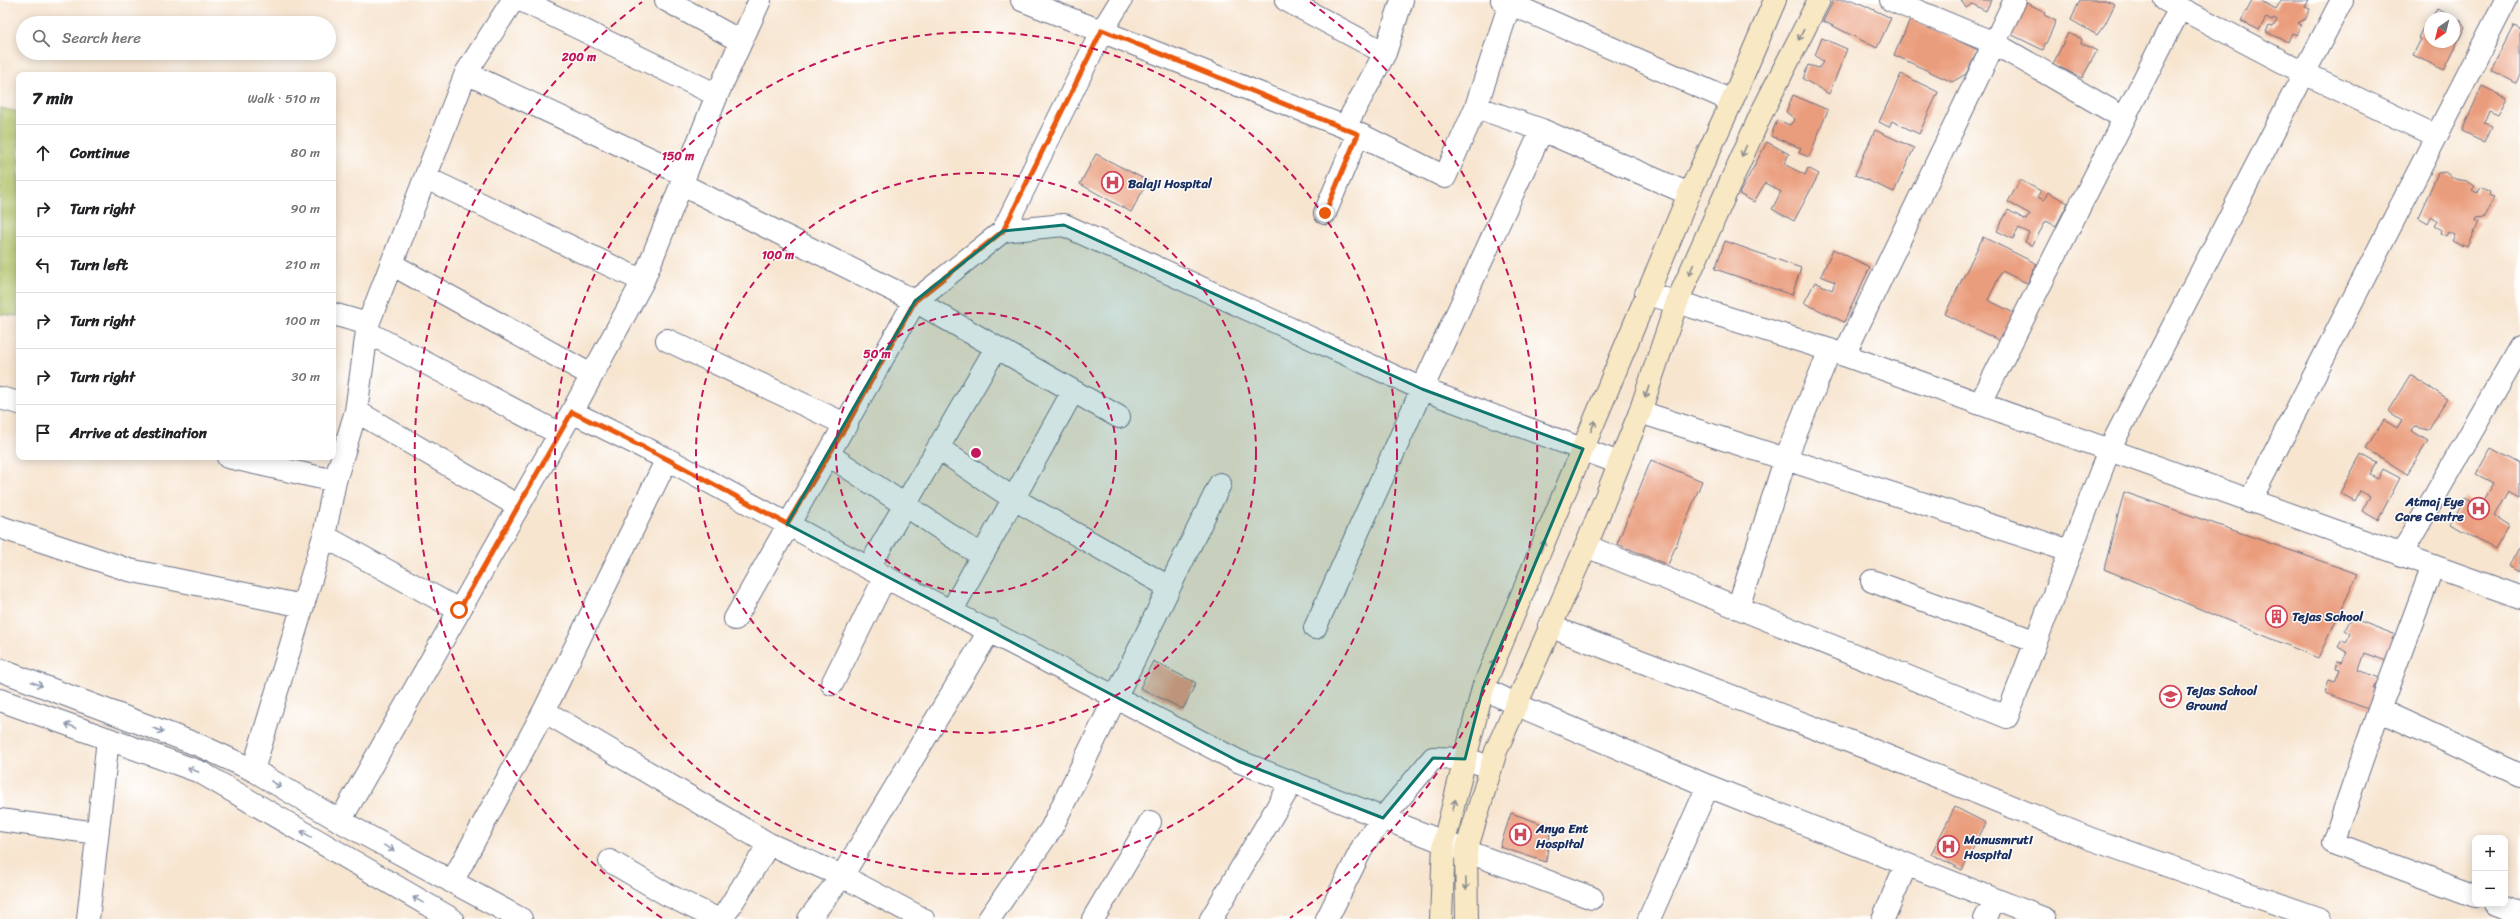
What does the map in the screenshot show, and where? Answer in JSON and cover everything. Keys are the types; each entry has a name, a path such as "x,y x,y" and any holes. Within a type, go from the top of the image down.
{"main road":[{"path":"1442,919 1444,842 1483,688 1646,294 1689,194 1732,101 1775,0"},
{"path":"1467,919 1466,851 1491,767 1515,704 1586,546 1640,412 1677,302 1761,114 1819,0"}],"street":[{"path":"253,770 324,536 335,481 356,411 368,328 466,73 514,0"},
{"path":"521,0 717,95"},
{"path":"666,0 740,41"},
{"path":"340,821 560,434 643,281 717,95 740,41 760,0"},
{"path":"1022,0 1102,30 1352,130 1445,177 1476,107 1508,1 1732,101"},
{"path":"735,619 787,524 847,425 915,301 1003,231 1102,30 1121,0"},
{"path":"1286,0 1385,53"},
{"path":"1325,213 1352,130 1385,53 1402,0"},
{"path":"1891,0 1994,43 2124,118"},
{"path":"1738,608 1785,460 1837,353 2015,0"},
{"path":"1586,546 2007,716 2034,641 2109,450 2342,0"},
{"path":"2250,501 2506,0"},
{"path":"1980,404 2124,118 2173,4 2304,73 2436,136"},
{"path":"466,73 683,179 915,301 1119,417"},
{"path":"1476,107 1542,130 1689,194"},
{"path":"1315,628 1422,389 1542,130"},
{"path":"426,178 643,281"},
{"path":"1003,231 1064,225 1422,389 1619,463"},
{"path":"393,265 591,376"},
{"path":"1646,294 1677,302 1837,353 2520,597"},
{"path":"336,315 368,328 560,434"},
{"path":"667,340 847,425"},
{"path":"832,684 904,506 996,348"},
{"path":"2401,554 2520,349"},
{"path":"952,610 1073,391"},
{"path":"0,398 16,402"},
{"path":"356,411 518,506"},
{"path":"572,412 667,459 877,572 1238,761 1291,784 1592,898"},
{"path":"1640,412 2070,552"},
{"path":"938,448 1014,498 1170,587"},
{"path":"829,455 904,506 982,556"},
{"path":"452,882 544,711 667,459"},
{"path":"241,460 335,481"},
{"path":"989,919 1051,829 1220,484"},
{"path":"0,526 129,570 303,606"},
{"path":"324,536 459,610"},
{"path":"2433,566 2379,710 2333,843 2472,895"},
{"path":"1872,581 2034,641"},
{"path":"1549,626 1869,749 2091,839 2321,919"},
{"path":"809,919 842,876 990,630"},
{"path":"0,670 201,746 253,770 340,821 521,919"},
{"path":"1483,688 1515,704 1708,786 1906,865 1990,910 2045,919"},
{"path":"0,700 200,772 452,919"},
{"path":"2379,710 2520,775"},
{"path":"544,711 769,844 842,876 923,919"},
{"path":"88,919 108,739"},
{"path":"1327,919 1364,844 1383,818 1433,758 1465,759 1491,767"},
{"path":"1211,919 1291,784"},
{"path":"1649,919 1708,786"},
{"path":"0,820 97,833"},
{"path":"1093,919 1150,822"},
{"path":"722,919 769,844"},
{"path":"610,861 666,894 717,919"},
{"path":"1883,919 1906,865"},
{"path":"2504,907 2520,913"}],"highlighted area":[{"path":"1064,225 1422,389 1583,449 1483,688 1465,759 1433,758 1383,818 1238,761 787,524 915,301 1003,231"}],"green space":[{"path":"0,108 16,111 16,316 0,314"}],"building":[{"path":"1834,0 1853,0 1891,18 1877,48 1823,21"},
{"path":"1961,0 1991,0 1986,11 1972,4 1966,8"},
{"path":"2021,0 2045,12 2044,15 2056,21 2043,50 2004,31"},
{"path":"2080,0 2105,0 2115,4 2105,24 2097,35 2071,20"},
{"path":"2252,0 2259,0 2276,9 2281,0 2309,0 2305,7 2310,9 2305,19 2298,23 2301,25 2297,35 2292,33 2288,42 2266,32 2269,26 2273,27 2277,20 2274,18 2272,21 2266,18 2259,30 2241,21"},
{"path":"2437,9 2443,12 2435,12"},
{"path":"1911,18 1978,50 1966,74 1952,82 1894,55"},
{"path":"2460,20 2465,27 2460,37"},
{"path":"2424,25 2424,48 2455,48 2444,70 2413,55 2421,39 2418,38"},
{"path":"2514,25 2520,28 2520,75 2516,83 2491,70"},
{"path":"2068,33 2082,39 2081,43 2097,51 2082,78 2053,64"},
{"path":"1822,38 1847,49 1829,94 1803,79 1808,65 1819,68 1823,62 1815,55"},
{"path":"1901,74 1938,92 1919,134 1892,121 1889,127 1879,122"},
{"path":"2482,86 2507,98 2498,114 2489,110 2484,123 2492,126 2485,142 2462,131"},
{"path":"1793,95 1828,110 1809,157 1799,153 1801,148 1771,136 1777,120 1790,125 1795,119 1786,112"},
{"path":"1875,130 1914,148 1894,192 1855,175"},
{"path":"1767,142 1789,154 1784,164 1805,175 1808,168 1819,174 1794,221 1772,209 1781,192 1765,183 1754,202 1739,194"},
{"path":"1096,154 1148,181 1131,212 1080,184"},
{"path":"2445,172 2455,179 2467,181 2475,186 2472,190 2477,193 2480,187 2490,192 2489,195 2494,198 2483,217 2476,218 2475,221 2479,222 2468,246 2463,244 2462,246 2452,241 2455,235 2448,232 2446,236 2440,233 2441,230 2434,226 2437,221 2431,217 2428,223 2418,217 2438,173"},
{"path":"2020,180 2041,191 2037,197 2044,200 2048,192 2068,203 2056,226 2046,221 2032,246 2025,242 2029,233 2019,228 2013,239 1997,231 2008,210 2026,220 2030,214 2008,202"},
{"path":"1983,237 2037,264 2027,283 2002,271 1988,300 2014,313 2000,341 1945,314"},
{"path":"1725,241 1801,268 1792,295 1715,269"},
{"path":"1833,249 1870,267 1844,322 1804,303 1815,282 1832,290 1835,282 1821,276"},
{"path":"2410,375 2448,399 2428,430 2415,427 2412,431 2428,441 2407,474 2366,448 2384,420 2397,428 2402,420 2388,411"},
{"path":"2491,448 2520,464 2520,497 2509,491 2495,516 2509,525 2495,550 2451,524 2465,499 2479,507 2493,483 2476,474"},
{"path":"2361,454 2377,463 2370,475 2378,479 2383,469 2400,478 2378,520 2362,511 2370,496 2360,491 2355,501 2340,493"},
{"path":"1651,460 1702,481 1668,565 1617,544"},
{"name":"Tejas School","path":"2124,492 2358,574 2318,658 2104,569"},
{"path":"2520,546 2520,572 2509,566"},
{"path":"2350,620 2357,620 2396,635 2386,661 2365,653 2359,670 2382,679 2381,684 2375,685 2373,689 2378,691 2371,710 2325,693 2329,680 2335,682 2340,669 2335,668 2337,661 2342,662 2348,653 2338,647 2342,640 2346,643 2351,634 2345,630"},
{"path":"1153,661 1196,683 1183,709 1140,688"},
{"path":"1955,807 1986,823 1962,870 1931,854"},
{"path":"1511,813 1551,827 1546,862 1500,847"}],"place":[{"name":"Balaji Hospital","path":"1112,183"},
{"name":"Atmaj Eye Care Centre","path":"2479,508"},
{"name":"Tejas School","path":"2277,616"},
{"name":"Tejas School Ground","path":"2170,697"},
{"name":"Anya Ent Hospital","path":"1521,835"},
{"name":"Manusmruti Hospital","path":"1948,846"}],"route":[{"path":"459,610 572,412 667,459 787,524 847,425 915,301 1003,231 1102,30 1345,127 1358,134 1325,213"}]}
